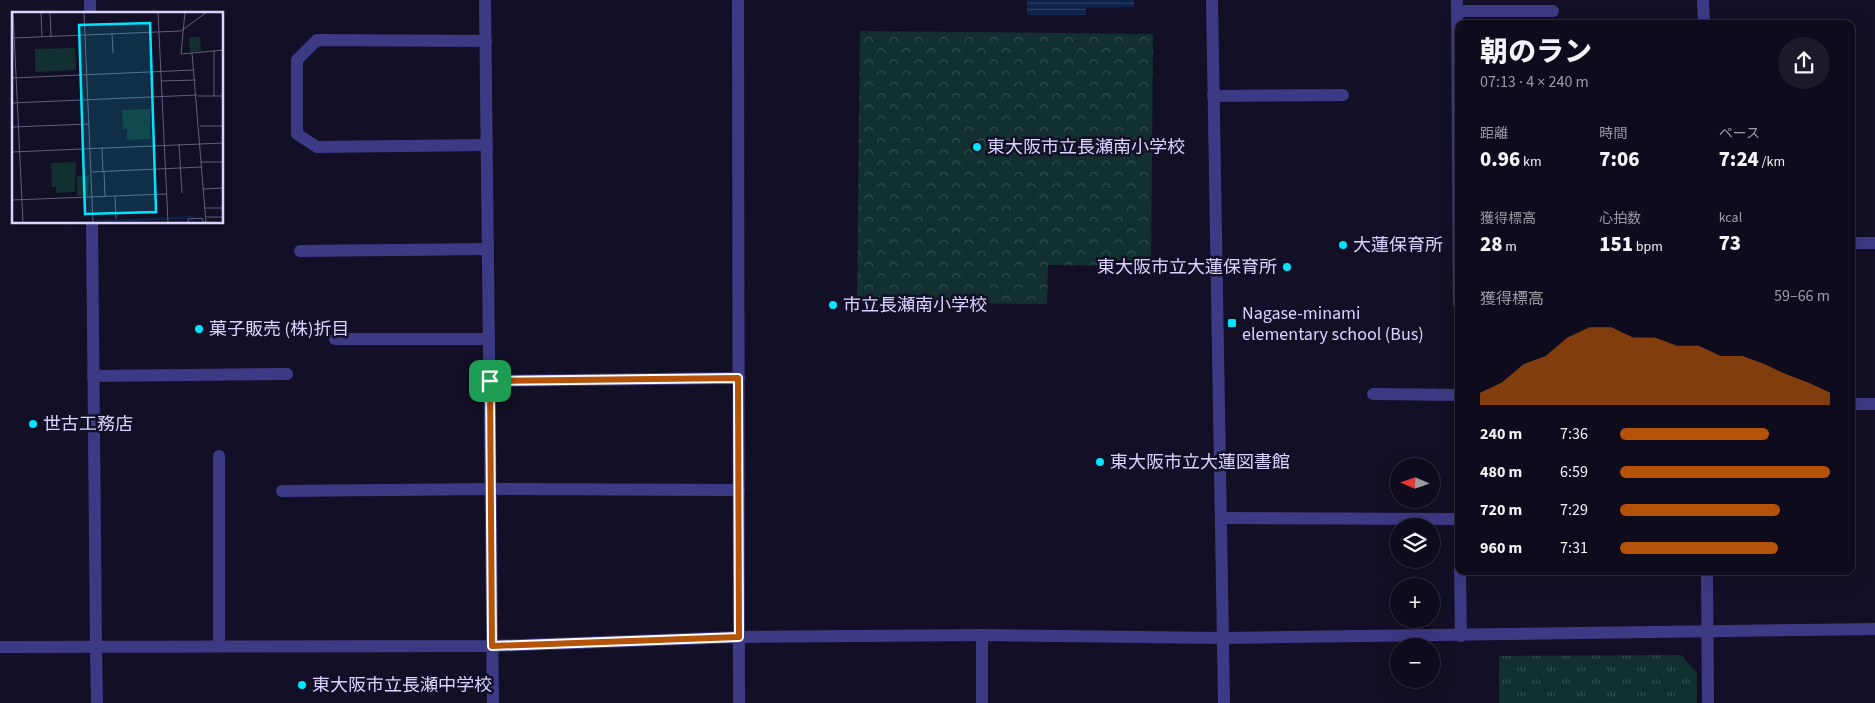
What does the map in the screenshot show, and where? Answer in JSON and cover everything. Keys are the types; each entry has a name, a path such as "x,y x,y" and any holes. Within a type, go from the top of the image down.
{"street":[{"path":"486,0 492,703"},
{"path":"738,0 739,703"},
{"path":"1212,0 1224,703"},
{"path":"1704,0 1704,20"},
{"path":"1457,20 1457,6 1553,11"},
{"path":"486,41 317,40 297,60 297,115 298,134 316,147 487,145"},
{"path":"1213,96 1343,96"},
{"path":"92,224 97,703"},
{"path":"1855,243 1875,243"},
{"path":"300,251 488,249"},
{"path":"335,339 489,339"},
{"path":"94,376 287,374"},
{"path":"490,381 738,378"},
{"path":"1373,394 1455,395"},
{"path":"1855,404 1875,404"},
{"path":"219,456 220,646"},
{"path":"282,491 491,488 739,490"},
{"path":"1220,518 1455,519"},
{"path":"1460,575 1461,636"},
{"path":"1706,575 1708,703"},
{"path":"0,647 492,646 739,637 982,635 1223,638 1875,629"},
{"path":"982,635 982,703"}],"green space":[{"path":"860,31 1153,34 1151,266 1048,265 1047,304 857,302"},
{"path":"1681,655 1697,673 1697,703 1499,703 1499,656"}],"water":[{"path":"1027,0 1134,0 1134,7 1086,8 1086,15 1027,15"}],"place":[{"name":"東大阪市立長瀬南小学校","path":"977,147"},
{"name":"大蓮保育所","path":"1343,245"},
{"name":"東大阪市立大蓮保育所","path":"1287,267"},
{"name":"市立長瀬南小学校","path":"833,305"},
{"name":"Nagase-minami elementary school (Bus)","path":"1232,323"},
{"name":"菓子販売 (株)折目","path":"199,329"},
{"name":"世古工務店","path":"33,424"},
{"name":"東大阪市立大蓮図書館","path":"1100,462"},
{"name":"東大阪市立長瀬中学校","path":"302,685"}],"route":[{"path":"738,378 739,637 492,646 490,381 738,378"}]}
